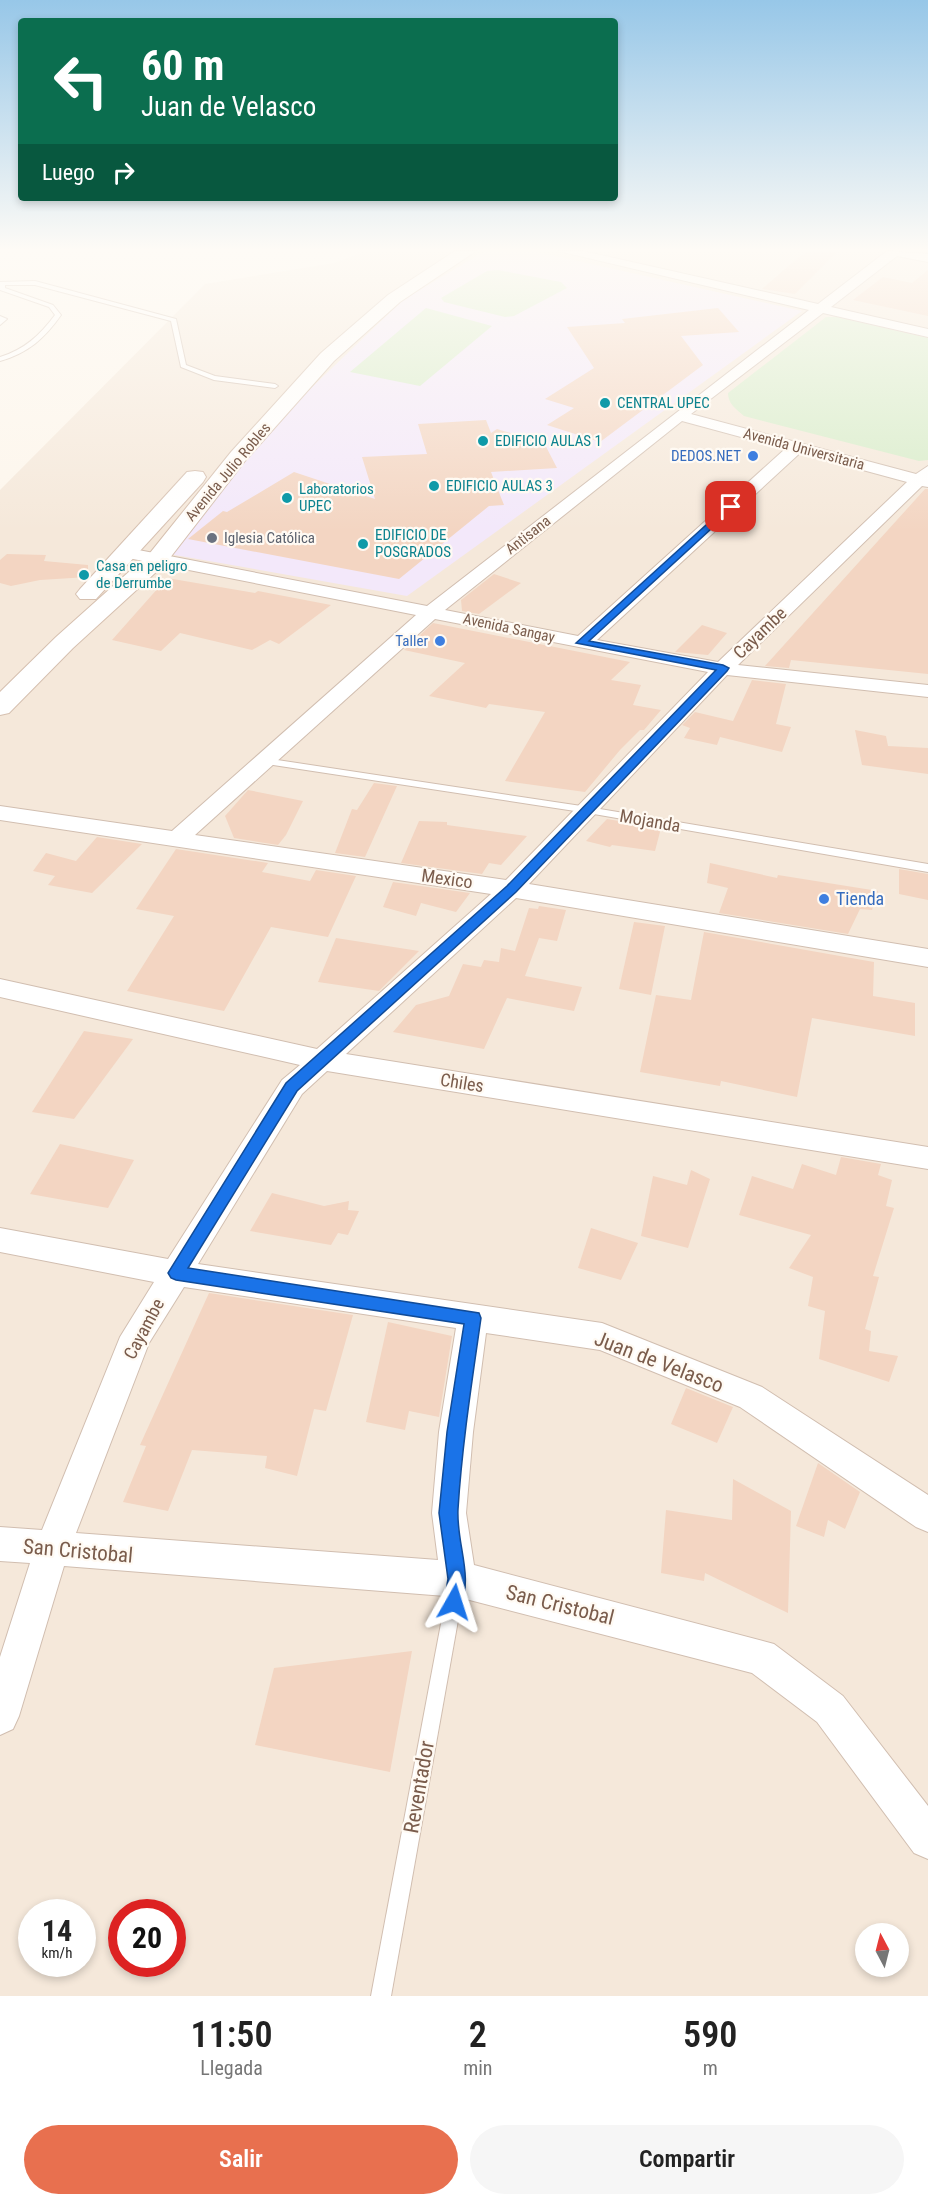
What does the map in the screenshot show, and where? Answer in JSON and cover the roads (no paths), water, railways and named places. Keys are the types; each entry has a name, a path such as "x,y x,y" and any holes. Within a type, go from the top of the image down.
{"main road":[{"name":"Avenida Julio Robles","path":"0,681 128,553 275,386 319,344"},
{"name":"Avenida Julio Robles","path":"0,707 72,635 159,558 216,482 297,389 342,344"}],"street":[{"name":"Antisana","path":"177,839 432,611 679,416 775,344"},
{"path":"695,406 926,475"},
{"name":"Avenida Universitaria","path":"679,416 797,447 926,475"},
{"path":"582,643 797,447"},
{"name":"Cayambe","path":"0,1716 52,1549 136,1337 292,1087 512,889 723,668 926,475"},
{"name":"Avenida Sangay","path":"128,553 432,611 582,643 723,668 928,691"},
{"name":"Mexico","path":"0,813 512,889 928,958"},
{"name":"Chiles","path":"0,988 323,1060 928,1158"},
{"name":"Juan de Velasco","path":"0,1240 176,1273 602,1337 751,1397 928,1515"},
{"path":"458,1579 449,1513 456,1432 473,1318"},
{"name":"San Cristobal","path":"0,1544 458,1579 761,1657 830,1709 928,1839"}],"lane":[{"path":"0,359 17,355 34,344"},
{"path":"179,344 183,366 214,378 275,386"},
{"name":"Mojanda","path":"264,761 588,810 928,868"},
{"name":"Reventador","path":"381,1996 458,1579"}],"place":[{"name":"CENTRAL UPEC","path":"605,403"},
{"name":"EDIFICIO AULAS 1","path":"483,441"},
{"name":"DEDOS.NET","path":"753,456"},
{"name":"EDIFICIO AULAS 3","path":"434,486"},
{"name":"Laboratorios UPEC","path":"287,498"},
{"name":"Iglesia Católica","path":"212,538"},
{"name":"EDIFICIO DE POSGRADOS","path":"363,544"},
{"name":"Casa en peligro de Derrumbe","path":"84,575"},
{"name":"Taller","path":"440,641"},
{"name":"Tienda","path":"824,899"}]}
